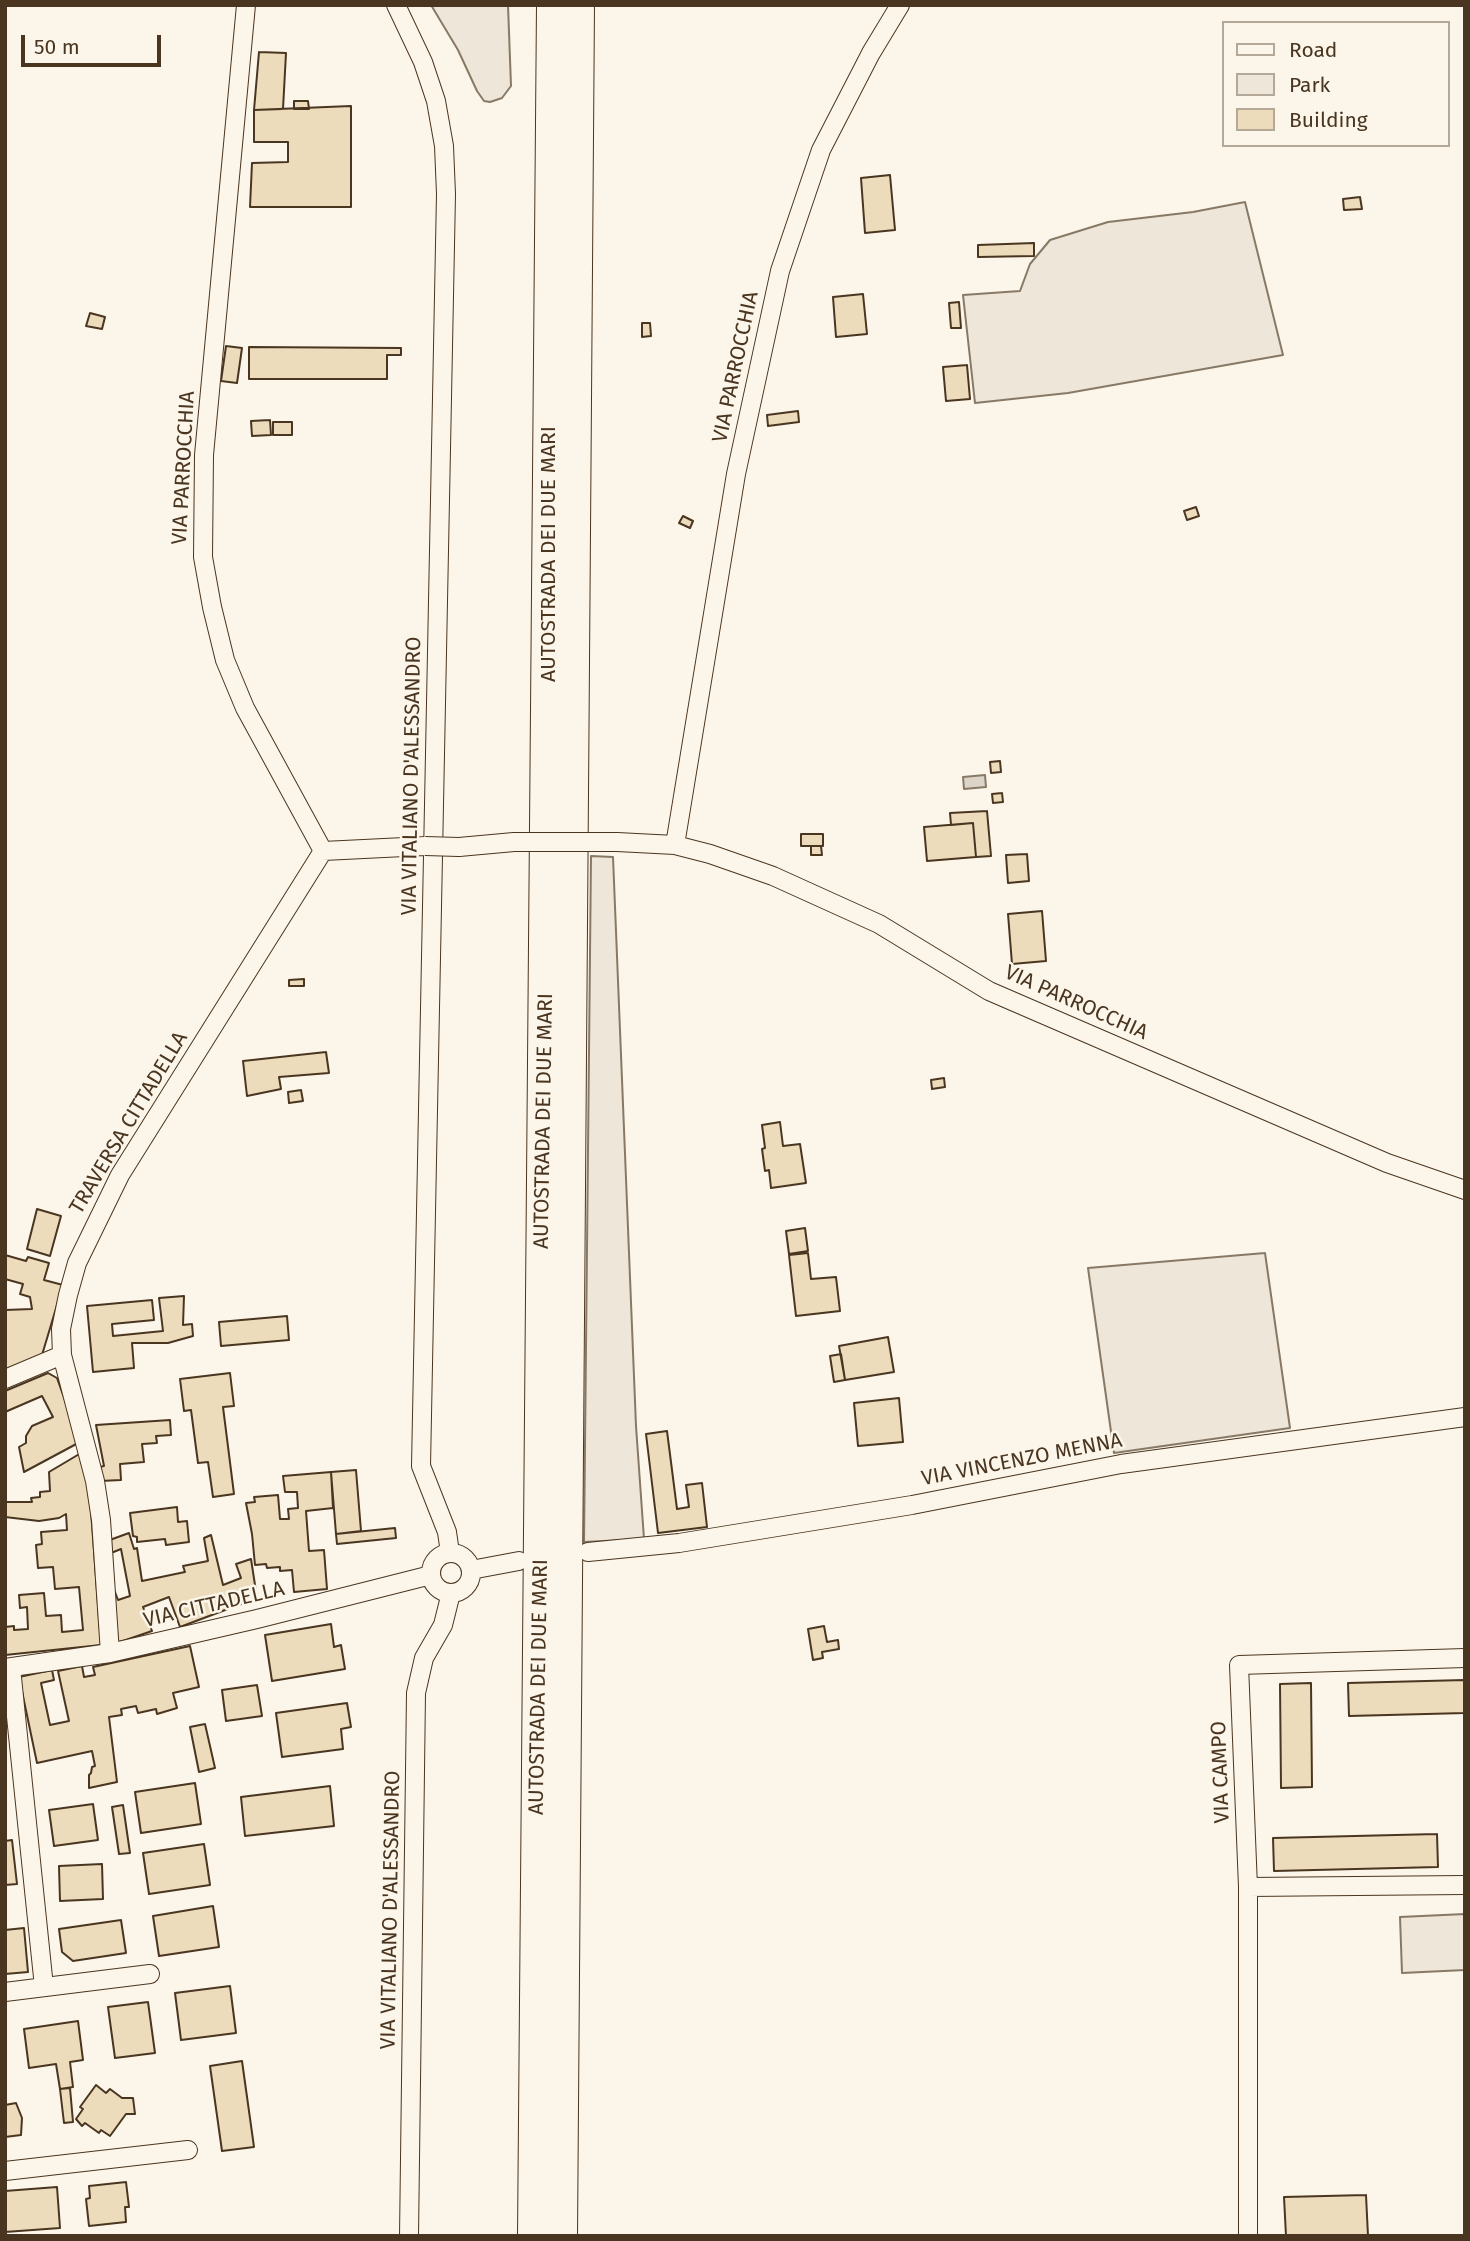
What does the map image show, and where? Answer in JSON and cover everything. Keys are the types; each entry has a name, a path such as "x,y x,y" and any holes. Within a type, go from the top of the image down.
{"highway":[{"name":"AUTOSTRADA DEI DUE MARI","path":"534,2236 551,5"},
{"name":"AUTOSTRADA DEI DUE MARI","path":"561,2236 578,5"}],"street":[{"name":"VIA PARROCCHIA","path":"246,5 204,455 203,557 225,660 245,708 323,850 459,847 514,842 617,842 675,845 710,854 773,876 879,924 989,991 1387,1163 1465,1191"},
{"name":"VIA VITALIANO D'ALESSANDRO","path":"396,5 423,62 436,101 444,146 446,194 421,1466 447,1532 450,1553"},
{"name":"VIA PARROCCHIA","path":"675,845 736,474 780,271 821,150 871,53 900,5"},
{"name":"TRAVERSA CITTADELLA","path":"110,1653 101,1520 95,1481 62,1355 61,1329 68,1295 77,1263 120,1175 323,850"},
{"path":"5,1379 62,1355"},
{"name":"VIA VINCENZO MENNA","path":"587,1552 679,1543 912,1505 1121,1464 1465,1416"},
{"path":"451,1592 440,1589 432,1580 434,1562 438,1557 450,1553 466,1559 471,1570 519,1561"},
{"name":"VIA VITALIANO D'ALESSANDRO","path":"409,2236 416,1693 424,1658 443,1625 451,1592 464,1588 471,1570"},
{"name":"VIA CITTADELLA","path":"8,1668 110,1653 431,1575"},
{"name":"VIA CAMPO","path":"1248,1886 1240,1665 1465,1658"},
{"path":"8,1668 44,1987"},
{"path":"1248,2236 1248,1886 1465,1885"},
{"path":"5,1992 150,1974"},
{"path":"5,2171 188,2150"}],"green space":[{"path":"431,5 508,5 511,86 502,98 484,101"},
{"path":"1245,202 1283,355 1068,393 975,403 963,295 1020,291 1030,264 1050,240 1108,222 1193,212"},
{"path":"591,856 613,857 636,1426 644,1539 584,1542"},
{"path":"1265,1253 1290,1428 1114,1453 1088,1268"},
{"path":"1465,1914 1465,1970 1402,1973 1400,1917"}],"shaded area":[{"path":"985,775 986,787 964,789 963,777"}],"building":[{"path":"259,52 286,53 283,109 254,110"},
{"path":"294,101 308,101 309,109 294,109"},
{"path":"351,106 351,207 250,207 252,163 288,162 288,142 254,142 254,110"},
{"path":"890,175 895,230 865,233 861,178"},
{"path":"1360,197 1362,209 1344,210 1343,199"},
{"path":"1034,243 1034,256 978,257 978,245"},
{"path":"863,294 867,334 836,337 833,297"},
{"path":"959,302 961,328 951,328 949,303"},
{"path":"90,313 105,317 102,329 86,326"},
{"path":"642,323 650,323 651,336 642,337"},
{"path":"226,346 242,348 237,383 221,381"},
{"path":"249,347 401,348 401,355 387,355 387,379 249,379"},
{"path":"967,365 970,399 946,401 943,367"},
{"path":"798,411 799,422 768,426 767,415"},
{"path":"270,420 271,435 252,436 251,421"},
{"path":"273,422 292,422 292,435 273,435"},
{"path":"1196,507 1199,516 1187,520 1184,511"},
{"path":"683,516 693,521 690,528 679,523"},
{"path":"1000,761 1001,772 991,773 990,762"},
{"path":"1002,793 1003,802 993,803 992,794"},
{"path":"987,811 991,856 976,857 973,823 951,825 950,813"},
{"path":"973,823 976,857 927,861 924,827"},
{"path":"801,834 823,834 823,846 801,846"},
{"path":"811,846 821,846 822,855 811,855"},
{"path":"1027,854 1029,881 1008,883 1006,855"},
{"path":"1042,911 1046,961 1012,964 1008,914"},
{"path":"304,979 304,986 289,986 289,980"},
{"path":"326,1052 329,1073 279,1077 281,1089 247,1096 243,1061"},
{"path":"944,1078 945,1087 932,1089 931,1080"},
{"path":"301,1090 303,1101 289,1103 288,1092"},
{"path":"780,1122 783,1146 800,1144 806,1183 771,1188 769,1170 765,1171 762,1125"},
{"path":"37,1209 61,1216 50,1256 27,1249"},
{"path":"805,1228 808,1251 789,1254 786,1231"},
{"path":"808,1253 811,1279 836,1277 840,1311 796,1316 789,1255"},
{"path":"5,1255 26,1261 28,1257 49,1263 44,1280 63,1285 42,1355 5,1371 5,1310 32,1309 30,1297 20,1294 23,1284 5,1279"},
{"path":"184,1296 183,1325 192,1324 193,1336 168,1343 132,1343 134,1368 93,1372 87,1306 152,1300 154,1320 112,1324 113,1336 163,1331 159,1298"},
{"path":"287,1316 289,1340 221,1346 219,1322"},
{"path":"888,1337 894,1372 845,1380 839,1346"},
{"path":"841,1354 845,1380 834,1382 830,1356"},
{"path":"48,1373 57,1378 80,1442 24,1472 19,1447 26,1443 26,1436 32,1426 53,1417 42,1396 5,1412 5,1391"},
{"path":"230,1373 234,1406 223,1407 234,1494 213,1497 208,1462 198,1463 191,1410 184,1411 180,1379"},
{"path":"899,1398 903,1442 858,1446 854,1403"},
{"path":"170,1420 171,1435 156,1436 157,1443 142,1444 144,1462 120,1464 121,1480 100,1481 99,1467 104,1466 96,1425"},
{"path":"667,1431 677,1509 689,1507 686,1485 702,1483 707,1527 658,1533 646,1434"},
{"path":"81,1453 89,1484 101,1645 5,1655 5,1627 14,1626 14,1630 28,1629 27,1607 20,1608 19,1595 44,1593 46,1616 61,1615 62,1632 83,1630 79,1587 55,1589 53,1567 38,1568 36,1545 42,1544 41,1532 67,1530 66,1514 59,1518 39,1521 5,1517 5,1502 32,1502 31,1498 40,1497 40,1492 50,1491 49,1472"},
{"path":"356,1470 361,1531 336,1534 331,1472"},
{"path":"331,1472 333,1508 306,1511 309,1551 324,1550 327,1589 294,1592 292,1570 280,1571 280,1567 255,1565 246,1503 255,1502 254,1497 278,1495 280,1519 289,1519 288,1509 298,1508 297,1492 285,1492 283,1476"},
{"path":"177,1507 178,1522 187,1521 189,1542 166,1545 165,1539 137,1542 137,1537 133,1536 130,1513"},
{"path":"395,1528 396,1538 337,1544 336,1534"},
{"path":"129,1533 134,1549 137,1548 142,1581 185,1572 183,1566 208,1561 204,1538 211,1535 223,1585 241,1578 236,1564 251,1559 257,1598 180,1627 169,1597 143,1607 152,1631 117,1643 109,1595 115,1592 118,1600 130,1596 121,1549 111,1553 107,1541"},
{"path":"331,1624 334,1647 341,1645 345,1669 272,1681 265,1635"},
{"path":"824,1626 827,1642 838,1640 839,1649 822,1652 823,1658 813,1660 808,1629"},
{"path":"190,1646 199,1687 173,1693 177,1708 157,1714 156,1709 138,1713 136,1706 121,1709 122,1715 109,1717 117,1782 89,1788 89,1775 95,1766 92,1751 37,1763 19,1677 52,1670 54,1680 41,1683 50,1725 69,1721 58,1671 82,1666 84,1677 95,1675 93,1667"},
{"path":"1465,1680 1465,1713 1349,1716 1348,1683"},
{"path":"1311,1683 1312,1787 1281,1788 1280,1684"},
{"path":"257,1685 262,1716 226,1721 222,1690"},
{"path":"347,1703 351,1727 341,1729 343,1749 282,1757 276,1713"},
{"path":"205,1724 215,1768 199,1772 190,1727"},
{"path":"195,1783 201,1824 141,1833 135,1792"},
{"path":"330,1786 334,1826 245,1836 241,1797"},
{"path":"93,1804 98,1840 54,1846 49,1810"},
{"path":"123,1805 130,1853 119,1854 112,1807"},
{"path":"1437,1834 1438,1867 1274,1871 1273,1838"},
{"path":"12,1840 17,1884 5,1885 5,1841"},
{"path":"204,1844 210,1885 149,1894 143,1853"},
{"path":"102,1864 103,1899 60,1901 59,1866"},
{"path":"213,1906 219,1947 159,1956 153,1916"},
{"path":"121,1920 126,1953 73,1961 62,1952 59,1929"},
{"path":"24,1928 28,1972 5,1974 5,1930"},
{"path":"230,1986 236,2033 181,2040 175,1993"},
{"path":"148,2002 155,2053 115,2058 108,2007"},
{"path":"78,2021 83,2060 70,2062 73,2087 60,2089 56,2064 29,2068 24,2029"},
{"path":"242,2061 254,2147 222,2151 210,2066"},
{"path":"96,2085 106,2093 110,2089 122,2098 133,2098 135,2114 126,2114 110,2136 101,2130 99,2133 85,2123 82,2126 76,2119 83,2109 80,2107"},
{"path":"70,2088 73,2122 64,2123 60,2089"},
{"path":"16,2103 22,2118 21,2135 5,2137 5,2105"},
{"path":"126,2182 129,2207 125,2207 126,2222 89,2226 86,2199 90,2198 89,2186"},
{"path":"57,2187 60,2228 5,2232 5,2191"},
{"path":"1366,2195 1368,2236 1286,2236 1284,2197"}]}
